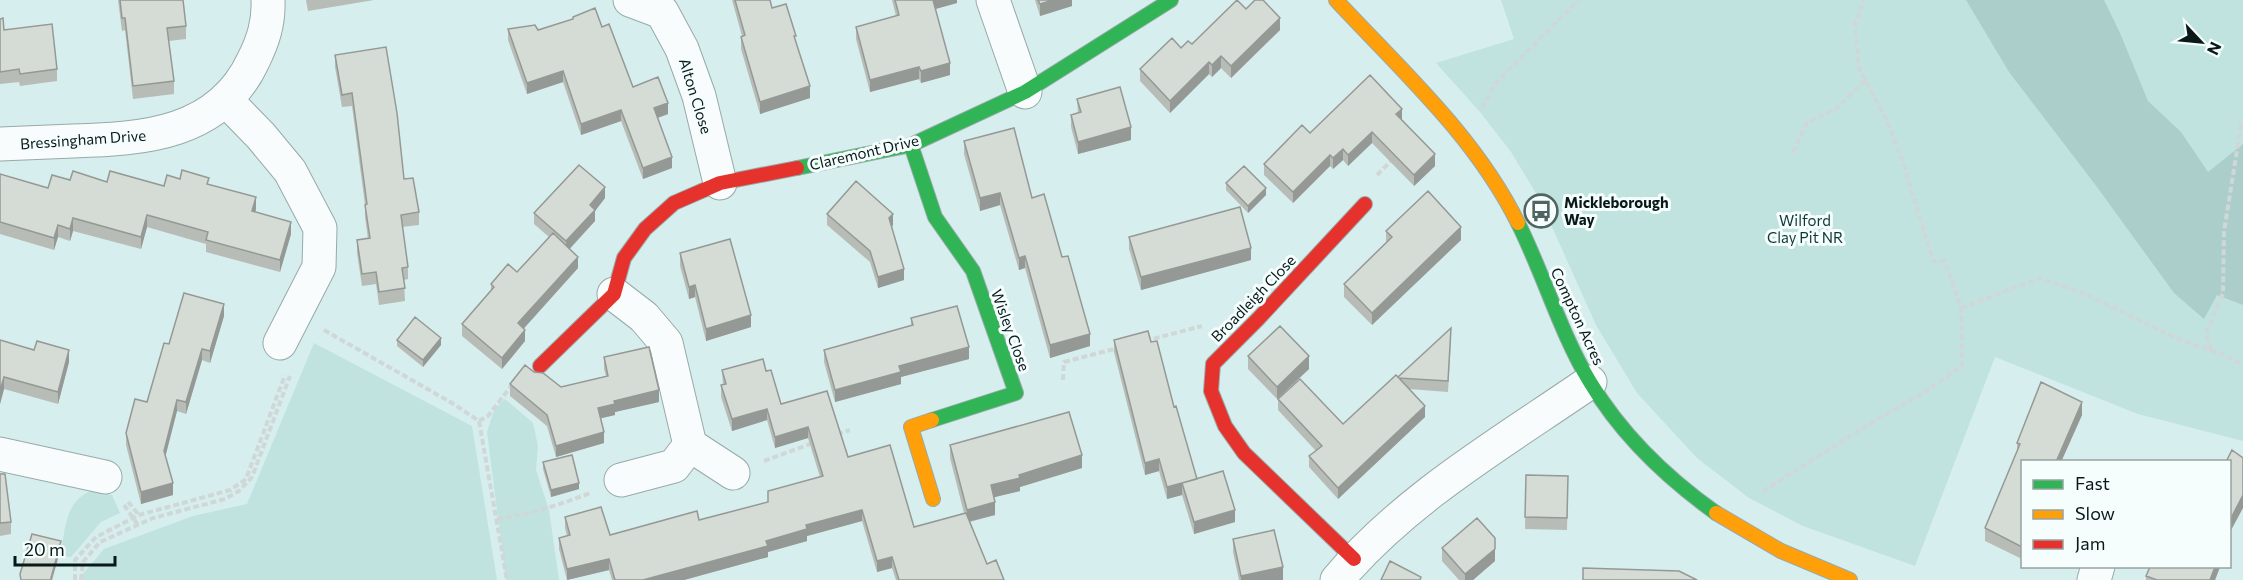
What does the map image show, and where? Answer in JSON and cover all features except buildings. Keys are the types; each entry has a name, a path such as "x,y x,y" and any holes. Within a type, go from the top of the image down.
{"street":[{"name":"Bressingham Drive","path":"0,144 131,138 165,132 203,118 226,100 247,74 263,40 268,15 268,0"},
{"name":"Alton Close","path":"630,0 666,6 699,96 720,183"},
{"path":"993,0 1024,92"},
{"name":"Claremont Drive","path":"614,294 624,258 645,229 674,203 720,183 911,145 1024,92 1171,0"},
{"name":"Compton Acres","path":"1336,0 1456,129 1497,183 1518,222 1548,294 1590,382 1634,442 1674,484 1728,523 1765,544 1850,580"},
{"path":"226,100 261,136 290,171 320,228 319,267 280,343"},
{"name":"Wisley Close","path":"911,145 935,217 973,271 1016,393 911,427 933,499"},
{"name":"Broadleigh Close","path":"1345,570 1244,453 1225,426 1211,391 1213,364 1365,204"},
{"path":"540,366 614,294 644,317 666,343 690,445 733,473"},
{"path":"1345,570 1419,501 1590,382"},
{"path":"621,480 674,466 690,445"},
{"path":"0,454 105,477"}],"path":[{"path":"1456,129 1480,112 1495,84 1579,0"},
{"path":"1763,491 1923,393 1962,366 1961,308 1945,261 1933,261 1902,159 1886,119 1859,68 1855,24 1864,0"},
{"path":"1793,152 1807,123 1836,108 1866,79"},
{"path":"2211,350 2206,333 2223,293 2224,232 2243,123"},
{"path":"1365,204 1371,181 1394,158"},
{"path":"1961,308 2040,278 2081,292 2178,339 2211,350 2243,365"},
{"path":"296,313 479,421 507,580"},
{"path":"1133,344 1203,326"},
{"path":"75,580 75,560 96,537 139,515 230,490 246,478 291,357 280,343"},
{"path":"81,580 83,562 100,542 153,518 225,499 239,491 252,477 298,355 280,343"},
{"path":"1063,380 1064,362 1122,347"},
{"path":"479,421 488,416 524,371 540,366"},
{"path":"829,437 850,430"},
{"path":"733,473 818,441"},
{"path":"497,519 529,514 553,507 621,480"}],"green space":[{"name":"Wilford Clay Pit NR","path":"1501,0 2243,0 2243,441 2138,414 1995,357 1915,566 1803,526 1749,498 1697,458 1637,393 1596,325 1540,200 1511,152 1480,112 1436,63 1514,39"},
{"path":"1966,0 2104,0 2148,101 2181,132 2208,172 2243,144 2243,305 2217,295 2204,319 2174,293 2009,72"},
{"path":"314,343 472,426 497,580 82,580 82,575 104,549 193,516 247,504"},
{"path":"505,399 533,423 538,446 536,470 549,510 559,580 506,580 487,432 494,410"},
{"path":"94,490 112,495 120,513 101,522 71,557 60,556 65,526 72,508 84,494"}],"traffic: fast":[{"path":"797,168 911,145 1025,92 1171,0"},
{"path":"911,145 935,217 973,271 1016,393 932,420"},
{"path":"1518,223 1579,363 1602,401 1646,454 1716,513"}],"traffic: slow":[{"path":"1336,0 1411,78 1459,133 1481,161 1518,223"},
{"path":"932,420 911,427 933,499"},
{"path":"1716,513 1781,551 1850,580"}],"traffic: jam":[{"path":"540,366 614,294 624,258 645,229 674,203 720,183 797,168"},
{"path":"1354,559 1244,453 1225,426 1211,391 1213,364 1365,204"}],"place":[{"name":"Mickleborough Way","path":"1541,211"}]}
